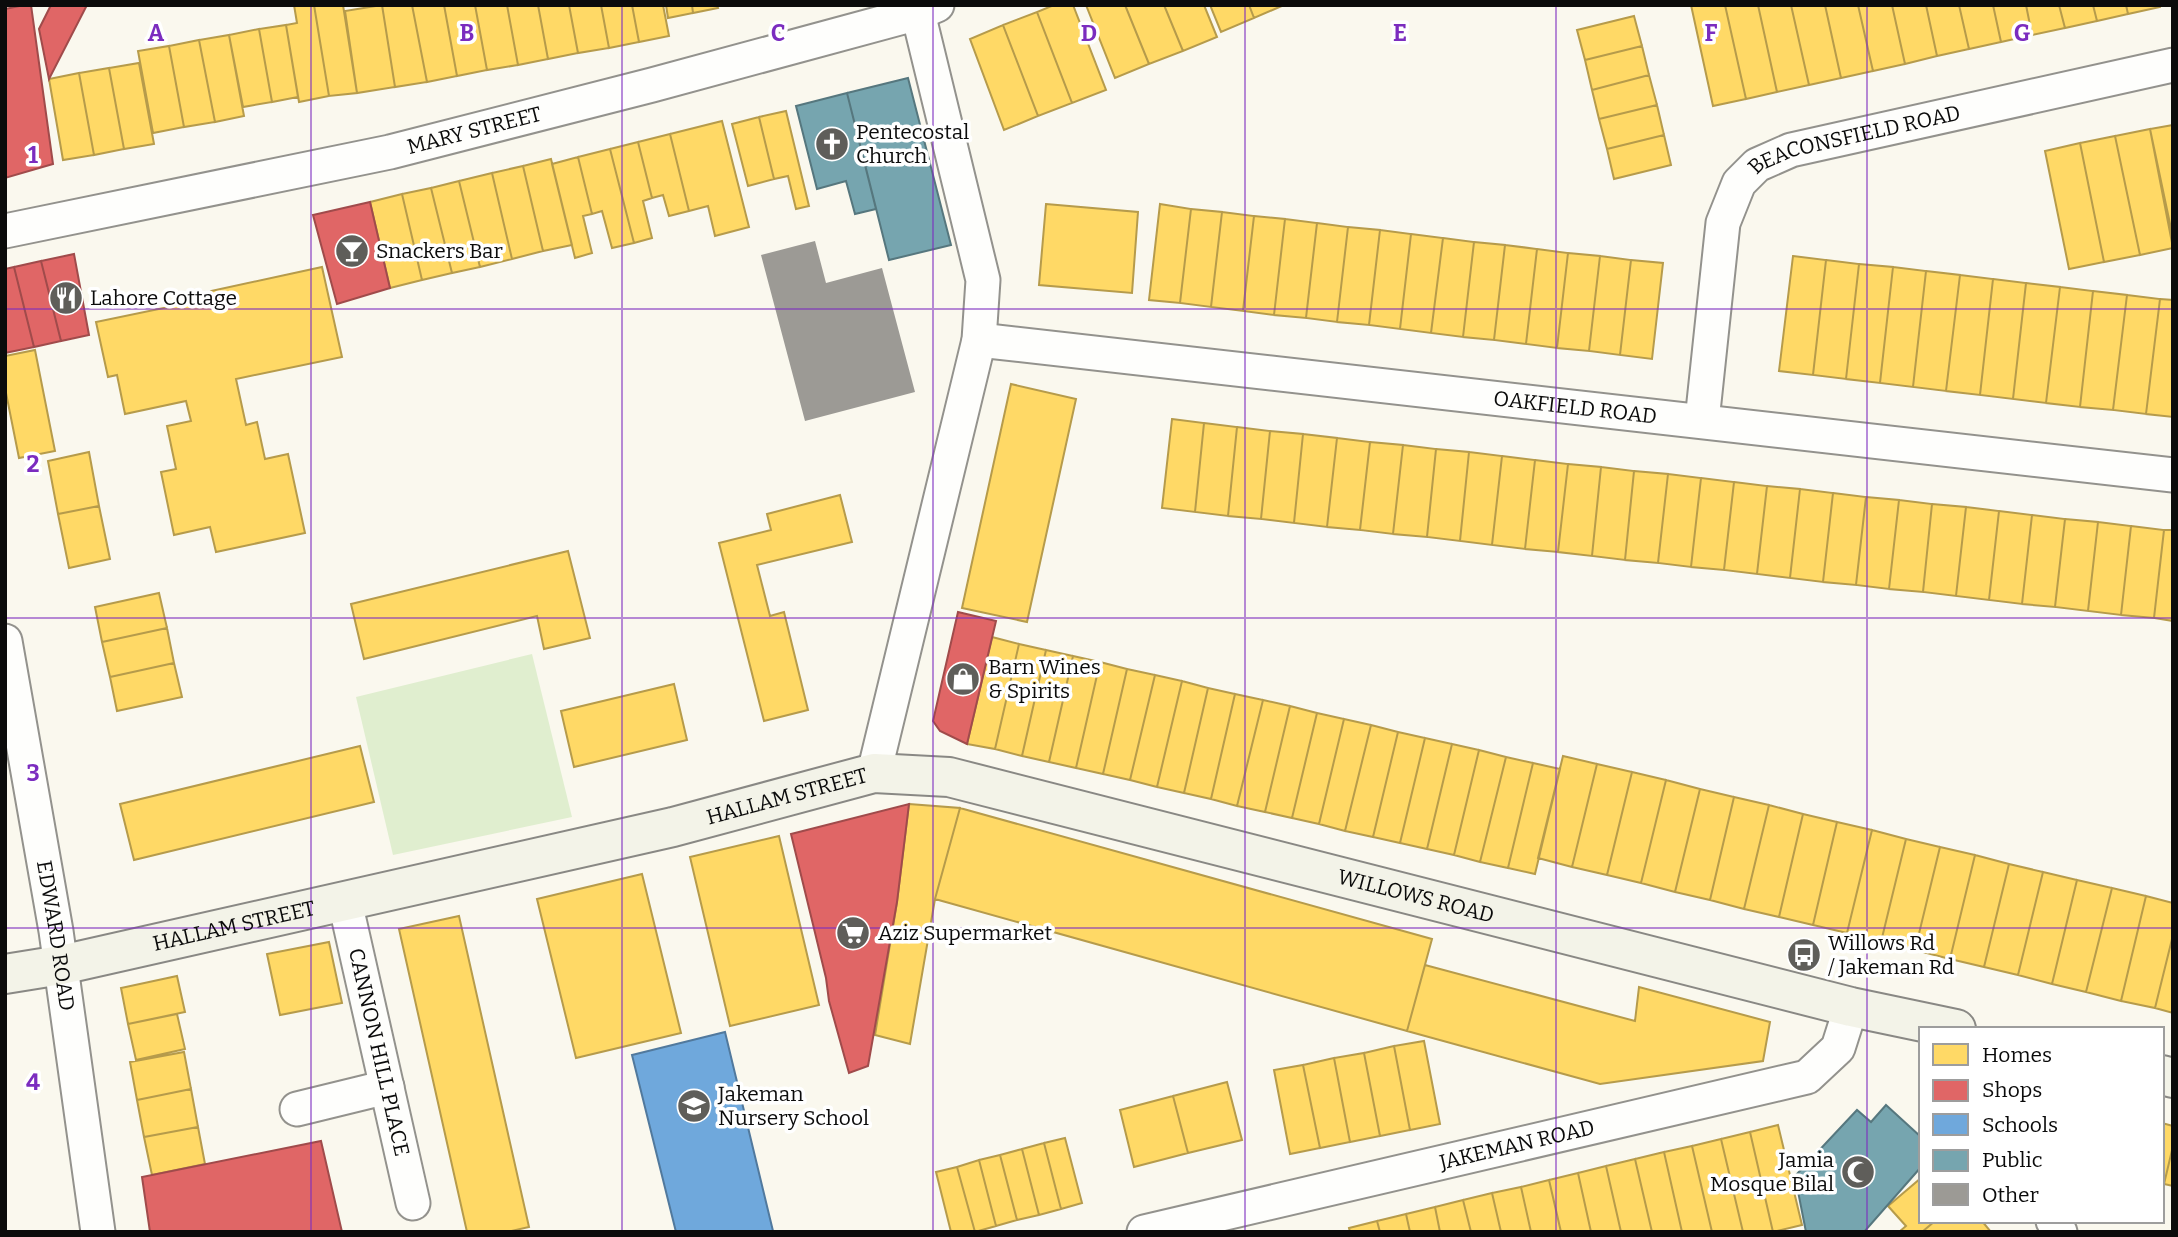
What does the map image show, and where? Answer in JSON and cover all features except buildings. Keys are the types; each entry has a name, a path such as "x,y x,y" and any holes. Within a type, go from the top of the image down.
{"street":[{"name":"MARY STREET","path":"5,232 390,152 652,85 928,9"},
{"name":"HALLAM STREET","path":"5,974 61,965 673,827 874,773 979,340 983,280 928,9"},
{"name":"BEACONSFIELD ROAD","path":"1702,421 1723,223 1739,183 1757,165 1791,150 2173,65"},
{"name":"OAKFIELD ROAD","path":"979,340 2173,475"},
{"name":"EDWARD ROAD","path":"6,652 61,965 98,1232"},
{"name":"WILLOWS ROAD","path":"874,773 949,777 1851,1007 1946,1027"},
{"name":"CANNON HILL PLACE","path":"345,902 413,1203"},
{"name":"JAKEMAN ROAD","path":"1144,1232 1807,1077 1838,1048 1851,1007"},
{"path":"297,1109 387,1087"}],"green space":[{"path":"532,654 572,817 393,855 356,697"}],"place":[{"name":"Pentecostal Church","path":"832,144"},
{"name":"Snackers Bar","path":"352,251"},
{"name":"Lahore Cottage","path":"66,298"},
{"name":"Barn Wines & Spirits","path":"963,679"},
{"name":"Aziz Supermarket","path":"853,933"},
{"name":"Willows Rd / Jakeman Rd","path":"1804,955"},
{"name":"Jakeman Nursery School","path":"694,1106"},
{"name":"Jamia Mosque Bilal","path":"1858,1172"}]}
